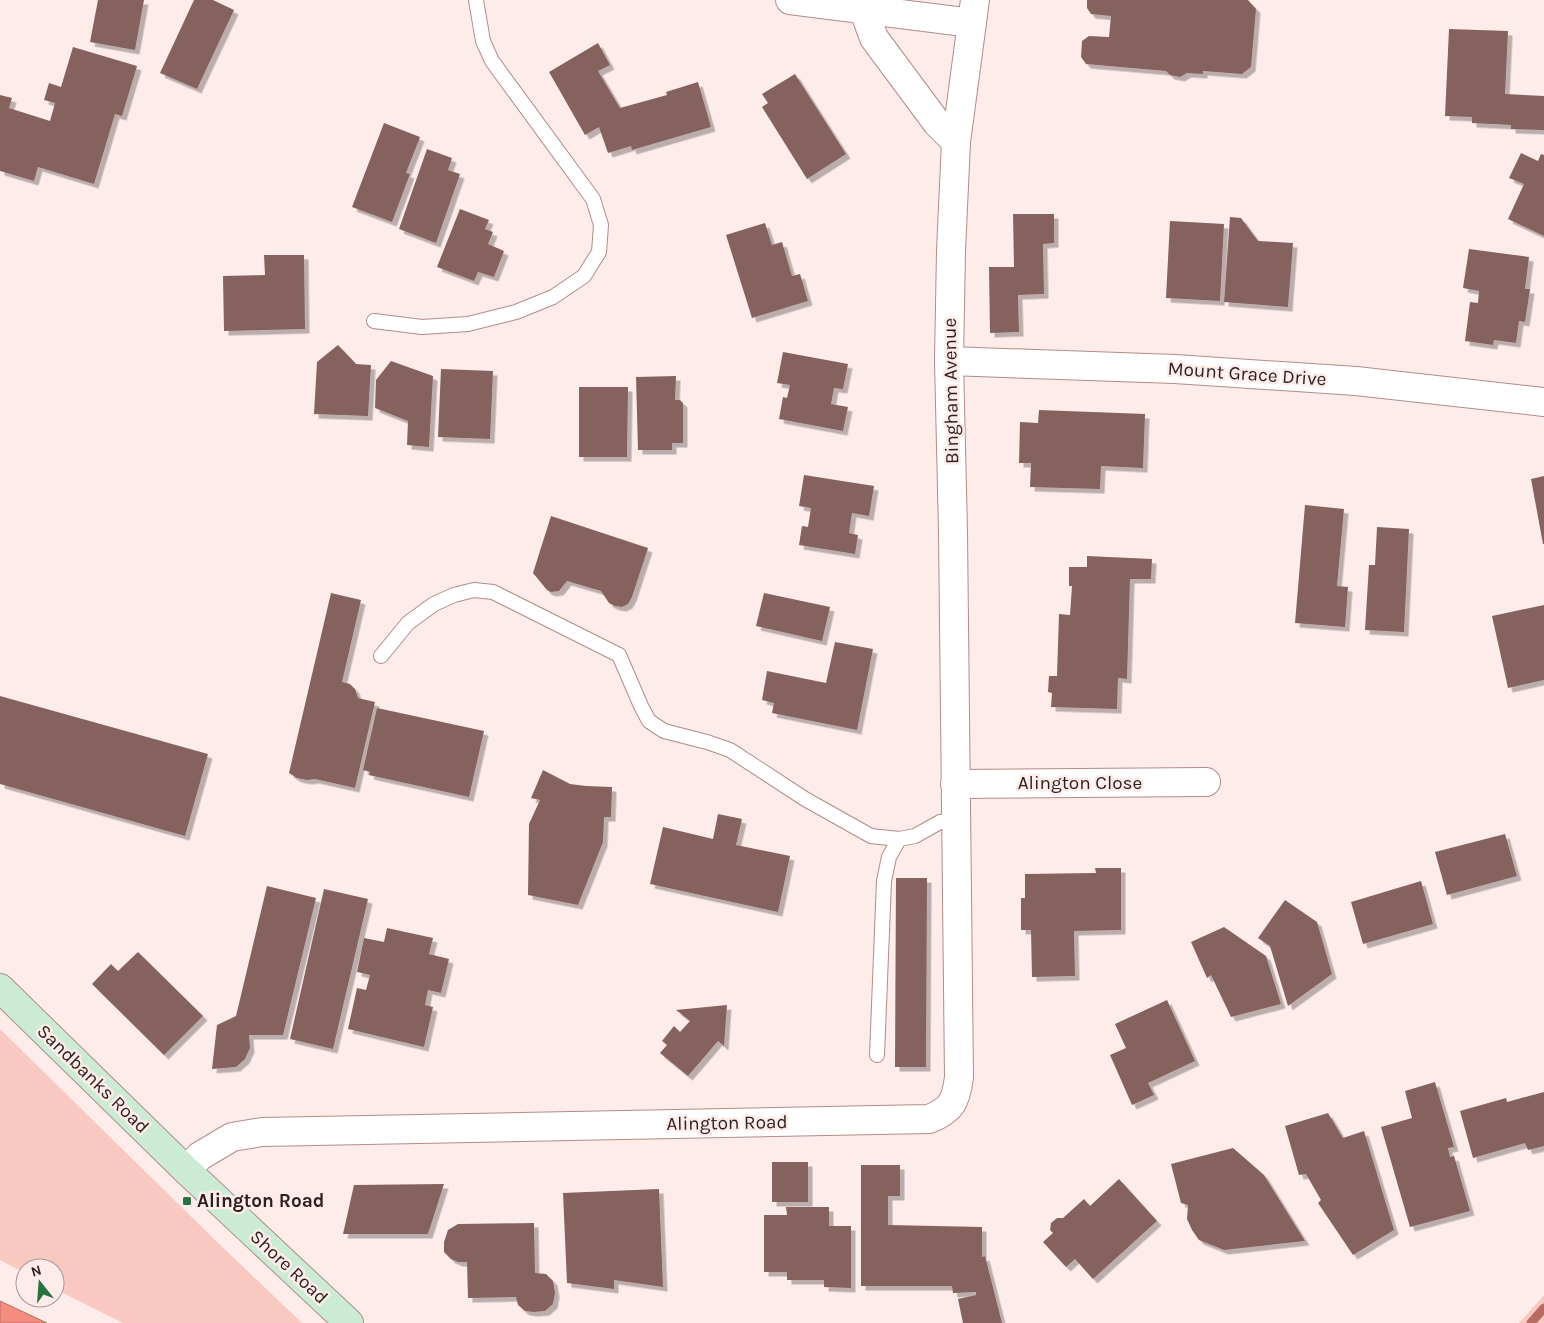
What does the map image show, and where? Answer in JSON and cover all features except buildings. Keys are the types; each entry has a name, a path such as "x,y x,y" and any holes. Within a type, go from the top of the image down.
{"main road":[{"name":"Sandbanks Road","path":"0,988 186,1170"},
{"name":"Shore Road","path":"186,1170 349,1323"}],"street":[{"path":"790,0 862,8 974,11"},
{"path":"862,8 874,38 937,123 956,142"},
{"name":"Bingham Avenue","path":"955,784 953,532 949,361 950,251 956,142 974,11"},
{"name":"Mount Grace Drive","path":"949,361 1175,369 1356,381 1544,402"},
{"name":"Alington Close","path":"955,784 1206,782"},
{"name":"Alington Road","path":"186,1170 200,1156 232,1137 262,1132 929,1119 943,1114 957,1096 959,1077 955,784"}],"lane":[{"path":"374,321 422,327 468,324 516,312 553,297 584,276 599,252 601,225 593,199 492,61 483,41 476,0"},
{"path":"381,656 408,623 434,604 454,595 474,590 493,592 619,655 641,706 650,721 664,731 730,750 805,799 871,836 899,839 915,836 940,822 956,820"},
{"path":"878,1055 884,881 889,857 899,839"}],"shaded area":[{"path":"0,1029 302,1323 123,1323 65,1294 65,1258 15,1258 15,1268 0,1260"},
{"path":"1544,1295 1544,1323 1519,1323"},
{"path":"0,1301 47,1323 0,1323"}],"waterway":[{"path":"1531,1323 1544,1308"}],"place":[{"name":"Alington Road","path":"187,1201"}]}
